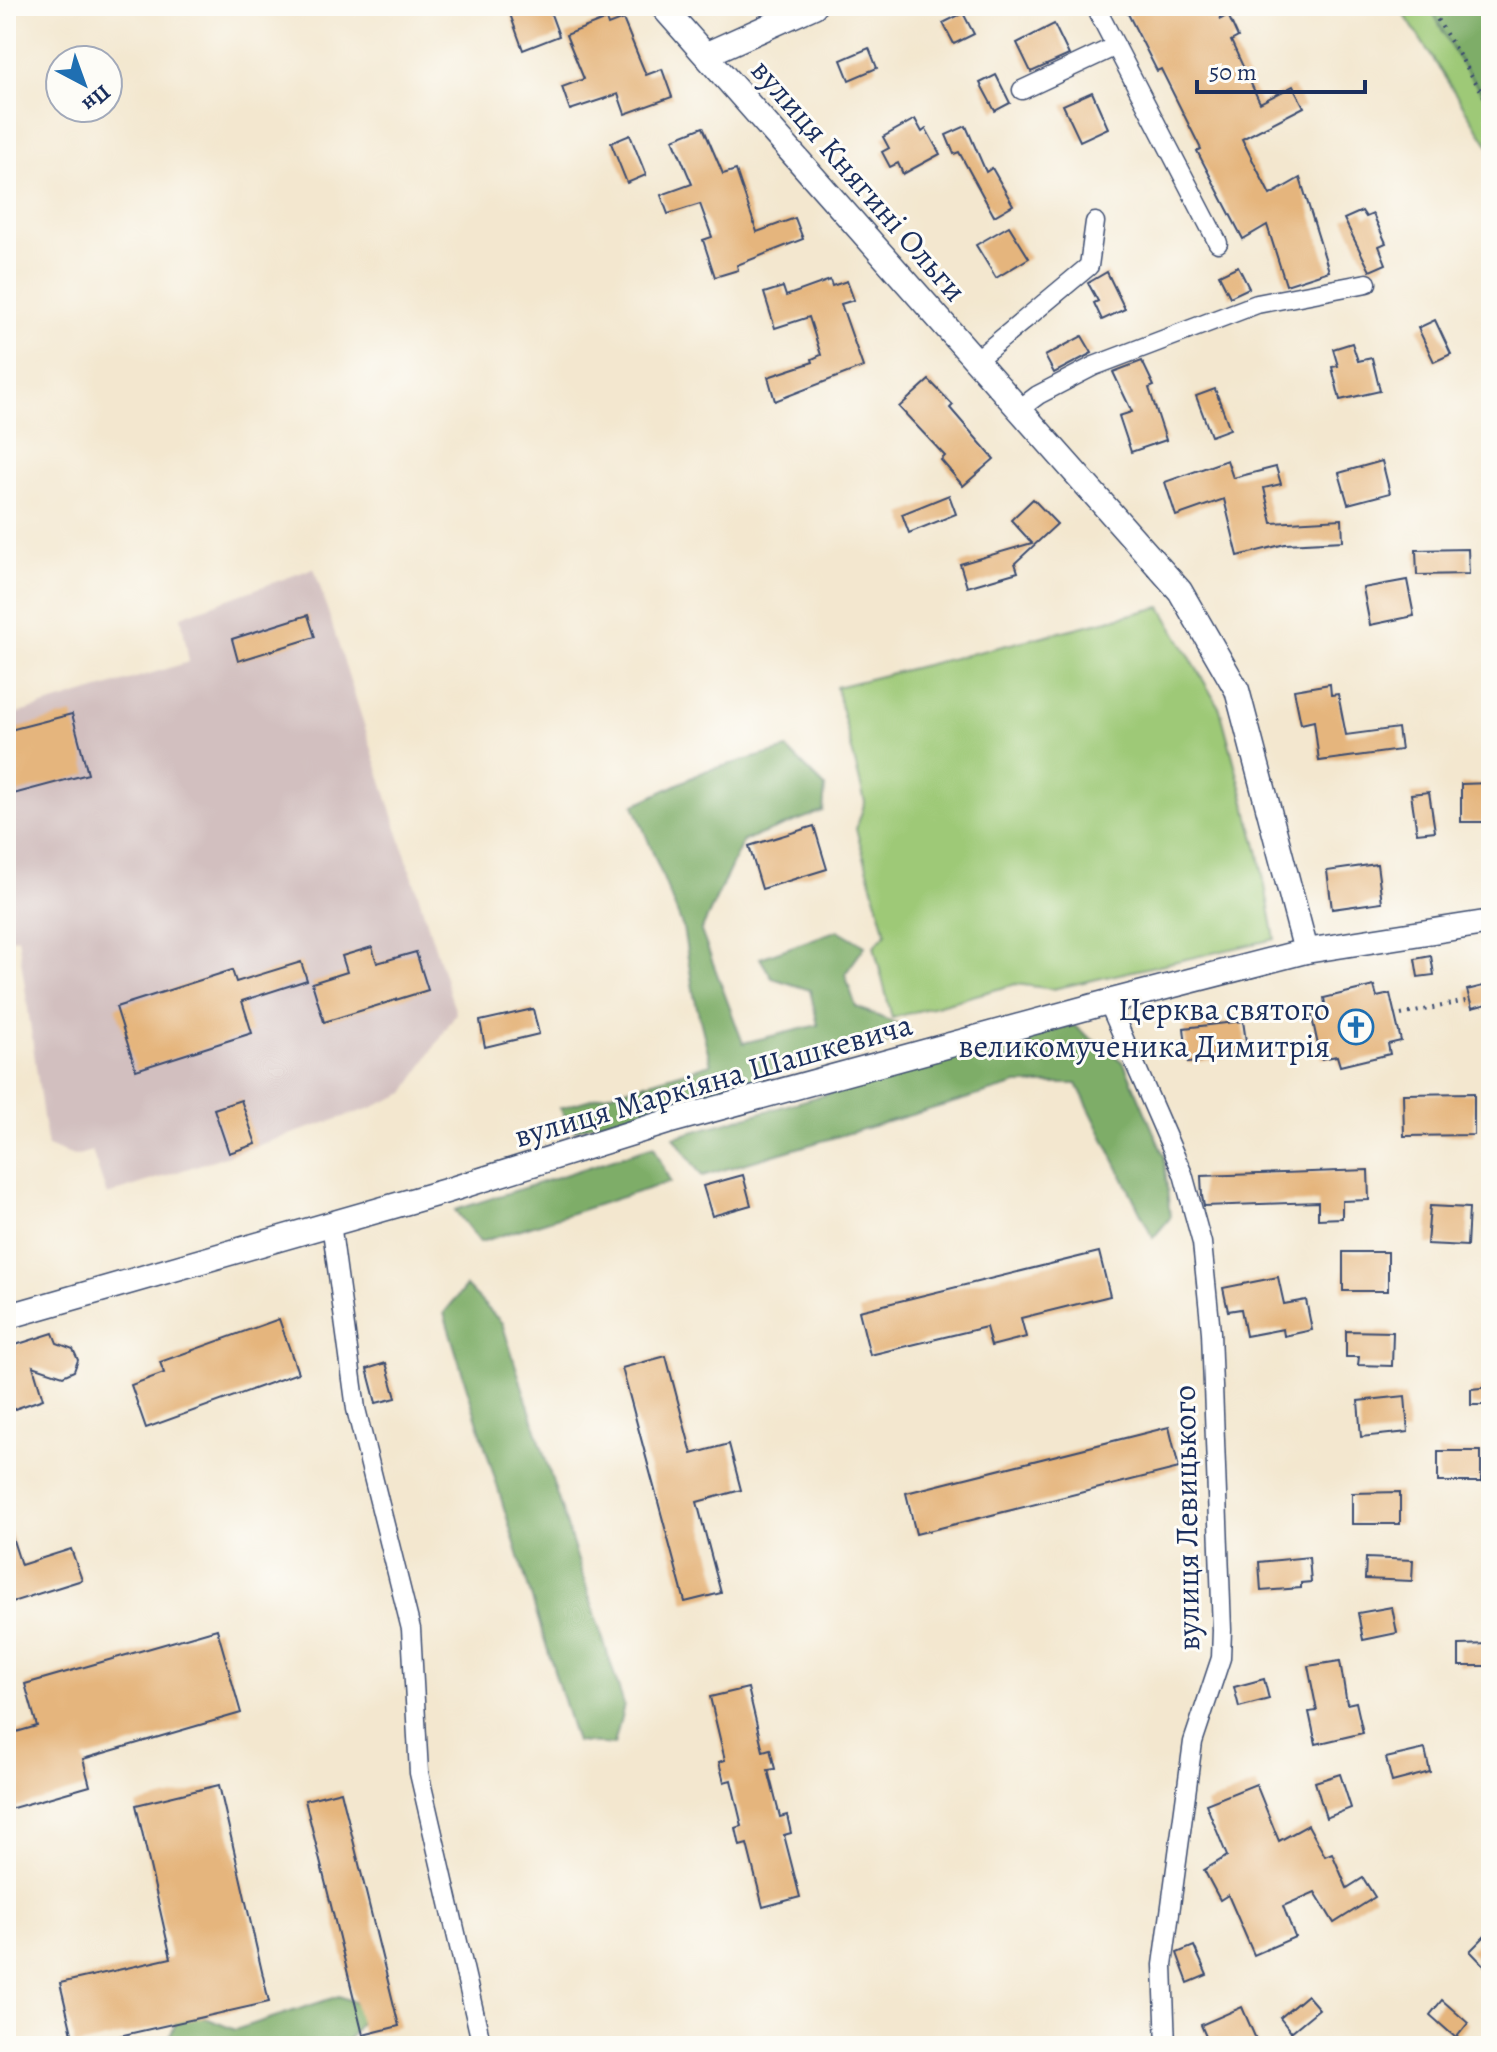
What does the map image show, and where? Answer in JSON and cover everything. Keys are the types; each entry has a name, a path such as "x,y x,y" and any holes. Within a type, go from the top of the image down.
{"street":[{"name":"вулиця Княгині Ольги","path":"662,6 1180,591 1237,690 1306,951"},
{"path":"707,54 814,6"},
{"path":"1095,6 1218,243"},
{"path":"1022,90 1116,46"},
{"path":"975,361 1089,266 1095,222"},
{"path":"1018,410 1038,395 1094,366 1257,304 1367,283"},
{"name":"вулиця Маркіяна Шашкевича","path":"6,1317 446,1191 667,1122 1108,1002 1306,951 1491,922"},
{"name":"вулиця Левицького","path":"1108,1002 1183,1174 1202,1243 1211,1332 1221,1658 1193,1742 1163,1965 1166,2046"},
{"path":"331,1223 356,1409 411,1629 419,1773 482,2046"}],"path":[{"path":"1429,6 1491,107"},
{"path":"1401,1015 1470,1000"}],"shaded area":[{"path":"314,568 456,1013 405,1093 371,1108 107,1195 92,1151 74,1156 47,1146 18,937 6,940 6,717 189,662 181,616"}],"green space":[{"path":"1399,6 1491,6 1491,149"},
{"path":"1430,6 1491,6 1491,106 1453,51"},
{"path":"1161,607 1220,709 1259,854 1275,939 1053,989 1016,984 892,1018 874,946 886,933 856,829 865,802 836,687"},
{"path":"787,749 825,787 823,811 743,841 701,931 743,1043 818,1025 810,990 772,978 760,958 838,930 865,946 845,974 856,1007 909,1029 908,1037 574,1130 560,1108 711,1064 694,995 683,928 634,805 705,771"},
{"path":"1073,1025 1124,1063 1164,1156 1170,1218 1153,1238 1077,1084 1017,1084 702,1176 674,1137"},
{"path":"654,1146 670,1182 480,1242 455,1210"},
{"path":"466,1286 502,1323 624,1705 614,1745 576,1742 444,1313"},
{"path":"339,1996 370,2008 345,2045 166,2046 182,2008 235,2030"}],"building":[{"path":"530,6 548,6 559,36 523,50 510,14"},
{"path":"1124,6 1215,6 1221,19 1228,15 1238,37 1231,41 1260,103 1293,86 1304,107 1242,139 1270,195 1300,178 1329,271 1286,285 1267,225 1243,239 1197,151 1201,149 1161,69 1157,71"},
{"path":"963,13 974,34 954,44 943,23"},
{"path":"606,19 608,25 623,19 646,75 662,69 672,97 625,114 618,94 570,110 562,87 584,79 566,35"},
{"path":"1054,24 1069,55 1031,72 1017,43"},
{"path":"869,48 877,68 849,80 841,60"},
{"path":"996,75 1010,103 995,111 980,83"},
{"path":"1092,92 1108,128 1080,141 1063,105"},
{"path":"915,119 922,132 926,129 940,154 903,174 898,163 890,167 882,152 889,148 883,137"},
{"path":"966,126 986,172 992,168 1013,205 994,216 959,152 954,154 946,135"},
{"path":"703,127 723,174 736,170 757,232 795,218 803,239 737,265 738,270 715,277 703,240 712,237 700,204 668,214 661,195 692,184 673,139"},
{"path":"630,135 646,175 627,183 611,143"},
{"path":"1362,211 1366,217 1373,214 1386,243 1379,246 1386,264 1370,271 1344,219"},
{"path":"1009,226 1029,258 996,278 976,245"},
{"path":"1238,266 1249,288 1230,297 1219,275"},
{"path":"1107,272 1125,309 1102,320 1094,303 1098,301 1088,283"},
{"path":"830,280 832,286 847,281 854,300 841,304 863,367 775,401 768,377 813,362 812,359 821,355 809,317 775,328 764,293 783,287 786,296"},
{"path":"1435,320 1451,354 1434,362 1418,328"},
{"path":"1082,336 1092,353 1054,373 1045,356"},
{"path":"1352,343 1358,361 1372,358 1380,391 1340,400 1332,367 1338,366 1333,349"},
{"path":"1142,361 1154,386 1149,388 1166,440 1131,452 1119,416 1132,412 1113,372"},
{"path":"929,380 953,405 950,408 994,459 963,486 941,460 945,456 899,407"},
{"path":"1215,389 1230,429 1211,436 1196,396"},
{"path":"1227,460 1233,478 1276,467 1281,484 1264,488 1272,523 1342,519 1343,541 1285,544 1238,556 1224,499 1176,516 1165,482"},
{"path":"1382,461 1390,493 1348,504 1339,473"},
{"path":"949,495 956,514 909,533 902,514"},
{"path":"1033,499 1057,524 1015,563 1018,572 967,587 960,564 1032,543 1011,520"},
{"path":"1468,549 1469,574 1417,575 1416,550"},
{"path":"1407,580 1414,616 1370,625 1363,588"},
{"path":"308,615 315,637 238,661 232,639"},
{"path":"1330,684 1331,695 1338,694 1346,735 1398,728 1401,750 1319,761 1314,721 1301,724 1294,690"},
{"path":"72,714 88,774 6,796 6,731"},
{"path":"1491,783 1491,822 1461,822 1461,784"},
{"path":"1429,792 1435,831 1417,833 1411,794"},
{"path":"814,826 827,869 762,889 749,846"},
{"path":"1377,864 1382,902 1332,909 1327,871"},
{"path":"372,947 377,963 416,952 428,990 324,1022 312,983 347,972 342,956"},
{"path":"1431,956 1434,975 1418,977 1415,959"},
{"path":"301,962 307,980 242,1001 252,1033 136,1070 116,1007 232,970 236,982"},
{"path":"1491,984 1491,1003 1472,1008 1467,990"},
{"name":"Церква святого великомученика Димитрія","path":"1374,986 1377,997 1390,994 1401,1041 1388,1044 1390,1054 1340,1066 1337,1056 1321,1059 1311,1013 1326,1009 1324,998"},
{"path":"533,1009 539,1034 485,1047 480,1021"},
{"path":"1243,1021 1248,1055 1188,1063 1184,1028"},
{"path":"1474,1093 1474,1135 1404,1136 1403,1094"},
{"path":"241,1100 256,1144 229,1153 214,1109"},
{"path":"1368,1170 1369,1200 1342,1201 1342,1218 1318,1219 1318,1202 1204,1206 1202,1196 1201,1176"},
{"path":"743,1175 751,1205 712,1216 703,1186"},
{"path":"1430,1206 1469,1208 1467,1246 1427,1244"},
{"path":"1099,1252 1110,1296 1021,1318 1026,1337 991,1346 986,1327 870,1355 859,1311"},
{"path":"1343,1252 1388,1252 1388,1291 1343,1291"},
{"path":"1278,1277 1284,1304 1306,1300 1312,1330 1284,1336 1283,1329 1246,1336 1241,1309 1228,1311 1223,1288"},
{"path":"279,1319 298,1373 146,1428 131,1385 164,1373 160,1362"},
{"path":"1346,1331 1393,1332 1392,1366 1358,1365 1359,1357 1346,1357"},
{"path":"53,1333 57,1343 73,1349 78,1360 74,1371 63,1376 33,1366 43,1399 6,1412 6,1348"},
{"path":"666,1356 692,1454 729,1444 741,1490 697,1502 721,1593 685,1602 622,1368"},
{"path":"386,1363 396,1398 376,1403 367,1369"},
{"path":"1491,1387 1491,1405 1471,1405 1471,1389"},
{"path":"1405,1396 1408,1432 1361,1437 1358,1401"},
{"path":"1169,1427 1179,1468 916,1534 906,1493"},
{"path":"1438,1451 1481,1451 1481,1482 1438,1482"},
{"path":"1400,1492 1400,1524 1352,1524 1352,1493"},
{"path":"10,1531 21,1565 71,1549 82,1580 6,1604 6,1532"},
{"path":"1309,1557 1311,1582 1301,1583 1301,1588 1261,1591 1259,1562"},
{"path":"1366,1558 1413,1560 1412,1581 1365,1579"},
{"path":"1392,1607 1397,1633 1363,1640 1358,1613"},
{"path":"217,1629 241,1713 83,1759 90,1786 6,1810 6,1735 37,1726 25,1684"},
{"path":"1491,1644 1491,1666 1459,1666 1459,1645"},
{"path":"1340,1661 1347,1704 1356,1702 1363,1733 1316,1744 1309,1712 1317,1711 1308,1666"},
{"path":"1264,1679 1269,1699 1239,1707 1234,1687"},
{"path":"748,1688 763,1751 770,1749 775,1769 768,1770 780,1817 787,1815 791,1833 784,1835 800,1897 763,1907 747,1844 740,1846 736,1828 742,1826 731,1780 724,1782 719,1762 725,1760 710,1697"},
{"path":"1425,1749 1430,1772 1392,1782 1386,1758"},
{"path":"1340,1774 1351,1808 1326,1818 1315,1782"},
{"path":"1256,1784 1279,1841 1308,1825 1325,1856 1332,1853 1347,1888 1363,1878 1375,1897 1334,1923 1315,1892 1283,1906 1295,1937 1254,1955 1228,1895 1220,1900 1204,1870 1227,1856 1206,1804"},
{"path":"219,1785 269,2002 75,2046 60,1983 171,1958 136,1805"},
{"path":"341,1791 399,2026 363,2035 305,1800"},
{"path":"1491,1930 1491,1973 1470,1951"},
{"path":"1194,1946 1207,1975 1188,1983 1177,1953"},
{"path":"1307,1995 1319,2009 1291,2032 1280,2018"},
{"path":"1442,2000 1468,2023 1456,2038 1430,2015"},
{"path":"1242,2007 1259,2046 1210,2046 1201,2025"}],"place":[{"name":"Церква святого великомученика Димитрія","path":"1356,1027"}]}
